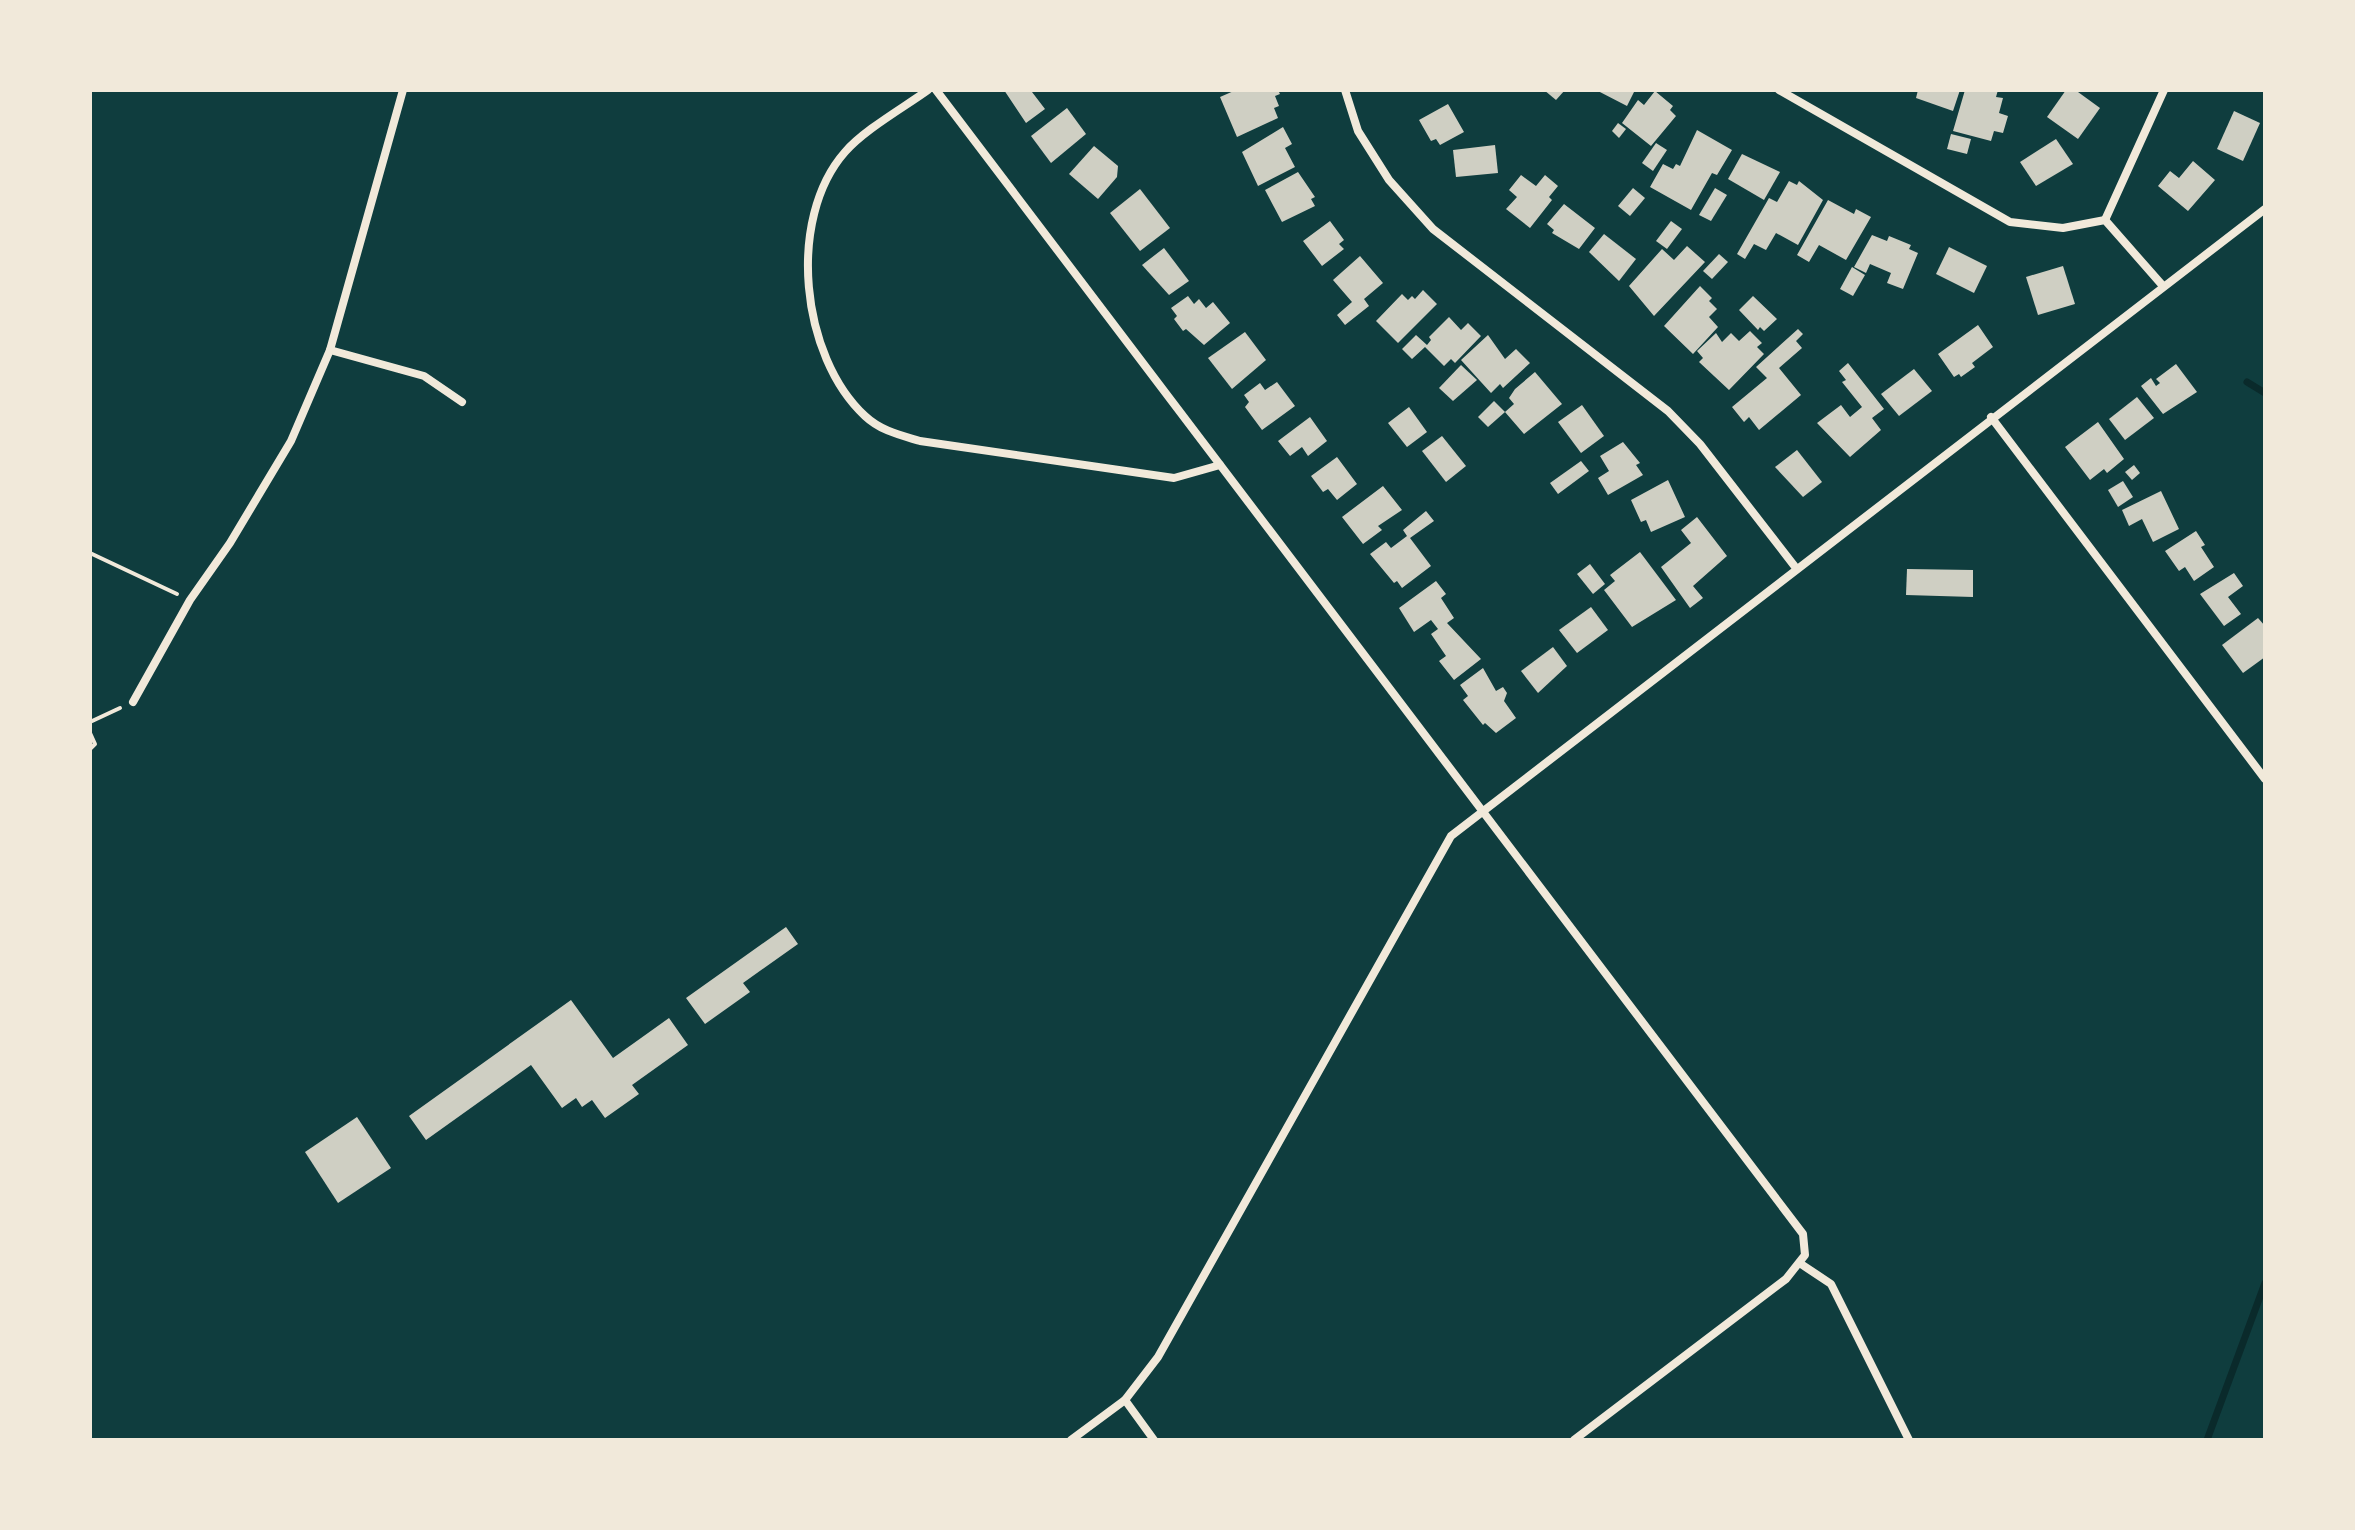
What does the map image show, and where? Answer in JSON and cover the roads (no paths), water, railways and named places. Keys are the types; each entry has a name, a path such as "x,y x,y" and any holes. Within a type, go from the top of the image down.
{"street":[{"path":"133,702 190,600 230,543 291,441 330,350 403,90"},
{"path":"928,90 845,152 819,195 807,246 809,305 834,372 864,416 888,432 920,441 1174,478 1220,465"},
{"path":"936,90 1797,1225 1806,1245 1801,1264 1574,1440"},
{"path":"1345,90 1358,131 1389,180 1433,229 1668,411 1700,444 1796,568"},
{"path":"1779,90 2010,222 2063,228 2105,220"},
{"path":"2105,220 2164,90"},
{"path":"1071,1440 1125,1400 1158,1357 1451,836 1480,810 2265,209"},
{"path":"2105,220 2163,286"},
{"path":"330,350 424,376 462,402"},
{"path":"1991,417 2265,779"},
{"path":"1801,1264 1831,1284 1909,1440"},
{"path":"1125,1400 1154,1440"}],"waterway":[{"path":"2247,382 2265,393"},
{"path":"2207,1440 2265,1283"}]}
